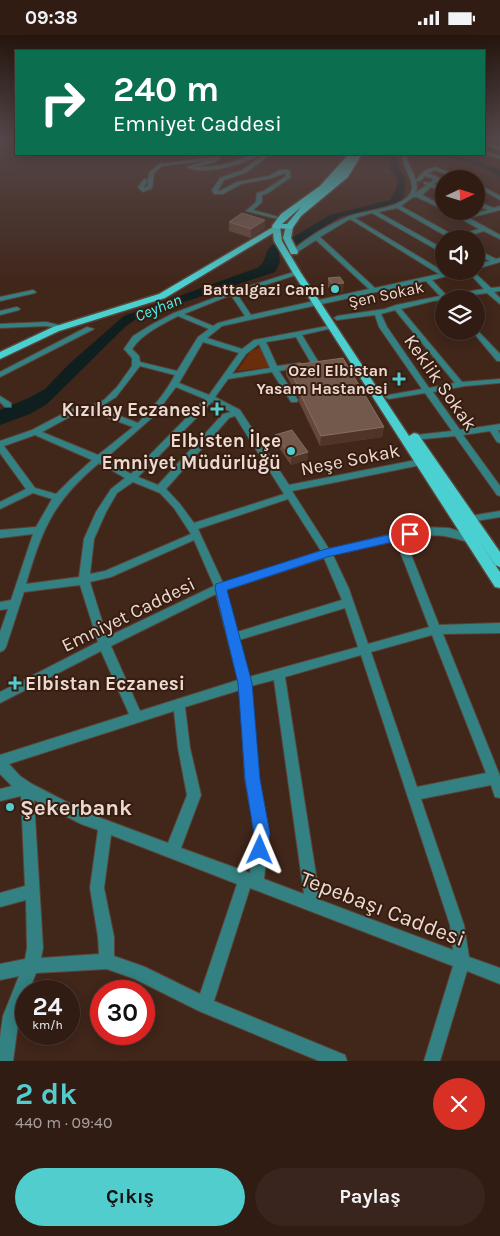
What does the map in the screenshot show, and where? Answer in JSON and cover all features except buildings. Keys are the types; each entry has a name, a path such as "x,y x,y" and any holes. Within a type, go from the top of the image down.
{"highway":[{"path":"278,224 323,188"},
{"path":"278,224 290,225 298,215 330,188"}],"main road":[{"path":"278,224 278,241 289,247 335,323 389,397 470,519 496,550 500,562"},
{"path":"0,356 64,327 162,297 278,224"},
{"path":"290,225 289,247 297,273 321,302"},
{"path":"335,323 348,358 421,462 500,583"}],"street":[{"path":"216,188 216,193 222,193 231,188"},
{"path":"272,188 259,194 259,202 249,211 278,224"},
{"path":"414,188 415,195"},
{"path":"289,247 318,238 350,217 398,206 425,188"},
{"path":"485,189 499,197"},
{"path":"415,195 435,204"},
{"path":"491,199 499,197"},
{"path":"398,206 441,230"},
{"path":"485,206 500,213"},
{"path":"485,211 500,208"},
{"path":"372,211 435,247"},
{"path":"350,217 435,269"},
{"path":"468,220 500,237"},
{"path":"318,238 374,291"},
{"path":"485,255 499,262"},
{"path":"485,266 499,262"},
{"path":"59,498 32,490 0,446 35,432 81,408 101,405 110,399 136,363 136,356 128,349 129,344 152,326 233,293 297,273"},
{"path":"0,647 39,530 59,498 99,459 139,426 163,401 201,339 213,328 220,324 249,317 435,277"},
{"path":"428,279 438,290"},
{"path":"479,280 500,302"},
{"name":"Şen Sokak","path":"485,291 500,289"},
{"path":"0,299 32,292"},
{"path":"233,293 249,317"},
{"name":"Şen Sokak","path":"243,352 262,341 396,307 435,300"},
{"path":"396,307 460,385"},
{"path":"0,313 17,309"},
{"name":"Keklik Sokak","path":"377,312 383,327 500,493"},
{"path":"178,314 213,328"},
{"path":"0,325 14,317"},
{"path":"0,325 46,324 64,327"},
{"path":"0,375 90,329"},
{"path":"297,333 314,363"},
{"path":"136,719 104,644 84,580 89,539 101,512 114,491 132,478 210,399 243,352 201,339"},
{"path":"483,340 500,359"},
{"path":"262,341 274,368 294,400"},
{"path":"225,377 324,361"},
{"path":"136,363 179,374"},
{"path":"389,397 460,385 500,381"},
{"path":"173,383 210,399 222,402 237,412 324,551 344,589 415,794 457,925 462,961 432,1061"},
{"path":"0,398 8,405"},
{"path":"90,408 139,426"},
{"path":"160,489 226,416 237,412"},
{"path":"416,438 496,428 500,439"},
{"path":"35,432 99,459 132,478 160,489 177,506 195,531 220,588 245,683 252,779 262,834 251,881 205,1005"},
{"name":"Neşe Sokak","path":"18,589 84,580 107,574 195,531 288,492 421,462"},
{"path":"0,506 32,490"},
{"path":"470,519 500,514"},
{"path":"0,534 39,530"},
{"name":"Emniyet Caddesi","path":"0,698 104,644 220,588 324,551 422,531 449,532 470,538 496,550"},
{"path":"399,537 434,630 500,792"},
{"path":"0,606 16,603"},
{"path":"232,638 348,603"},
{"path":"5,1061 11,1016 32,966 35,948 26,788 1,795 3,768 136,719 245,683 364,649 434,630 500,628"},
{"path":"279,674 313,905"},
{"path":"172,852 194,795 184,748 179,705"},
{"name":"Tepebaşı Caddesi","path":"3,768 26,788 86,819 500,976"},
{"path":"415,794 494,778"},
{"path":"105,826 97,888 106,937 107,961"},
{"path":"0,900 33,891"},
{"path":"0,973 32,966 107,961 139,973 321,1058 339,1061"}],"shaded area":[{"path":"260,347 269,367 237,371 250,352"}],"water":[{"name":"Ceyhan","path":"396,188 405,188 403,198 395,204 339,217 317,233 279,254 280,262 275,272 139,317 126,326 47,404 30,414 0,425 0,410 45,389 69,364 124,316 257,268 263,263 268,249 272,245 295,236 330,215 390,200"}],"place":[{"name":"Battalgazi Cami","path":"335,289"},
{"name":"Ozel Elbistan Yasam Hastanesi","path":"399,379"},
{"name":"Kızılay Eczanesi","path":"217,409"},
{"name":"Elbisten İlçe Emniyet Müdürlüğü","path":"291,451"},
{"name":"Elbistan Eczanesi","path":"15,683"},
{"name":"Şekerbank","path":"10,807"}],"route":[{"path":"260,850 262,834 252,779 245,683 220,588 326,553 410,534"}]}
